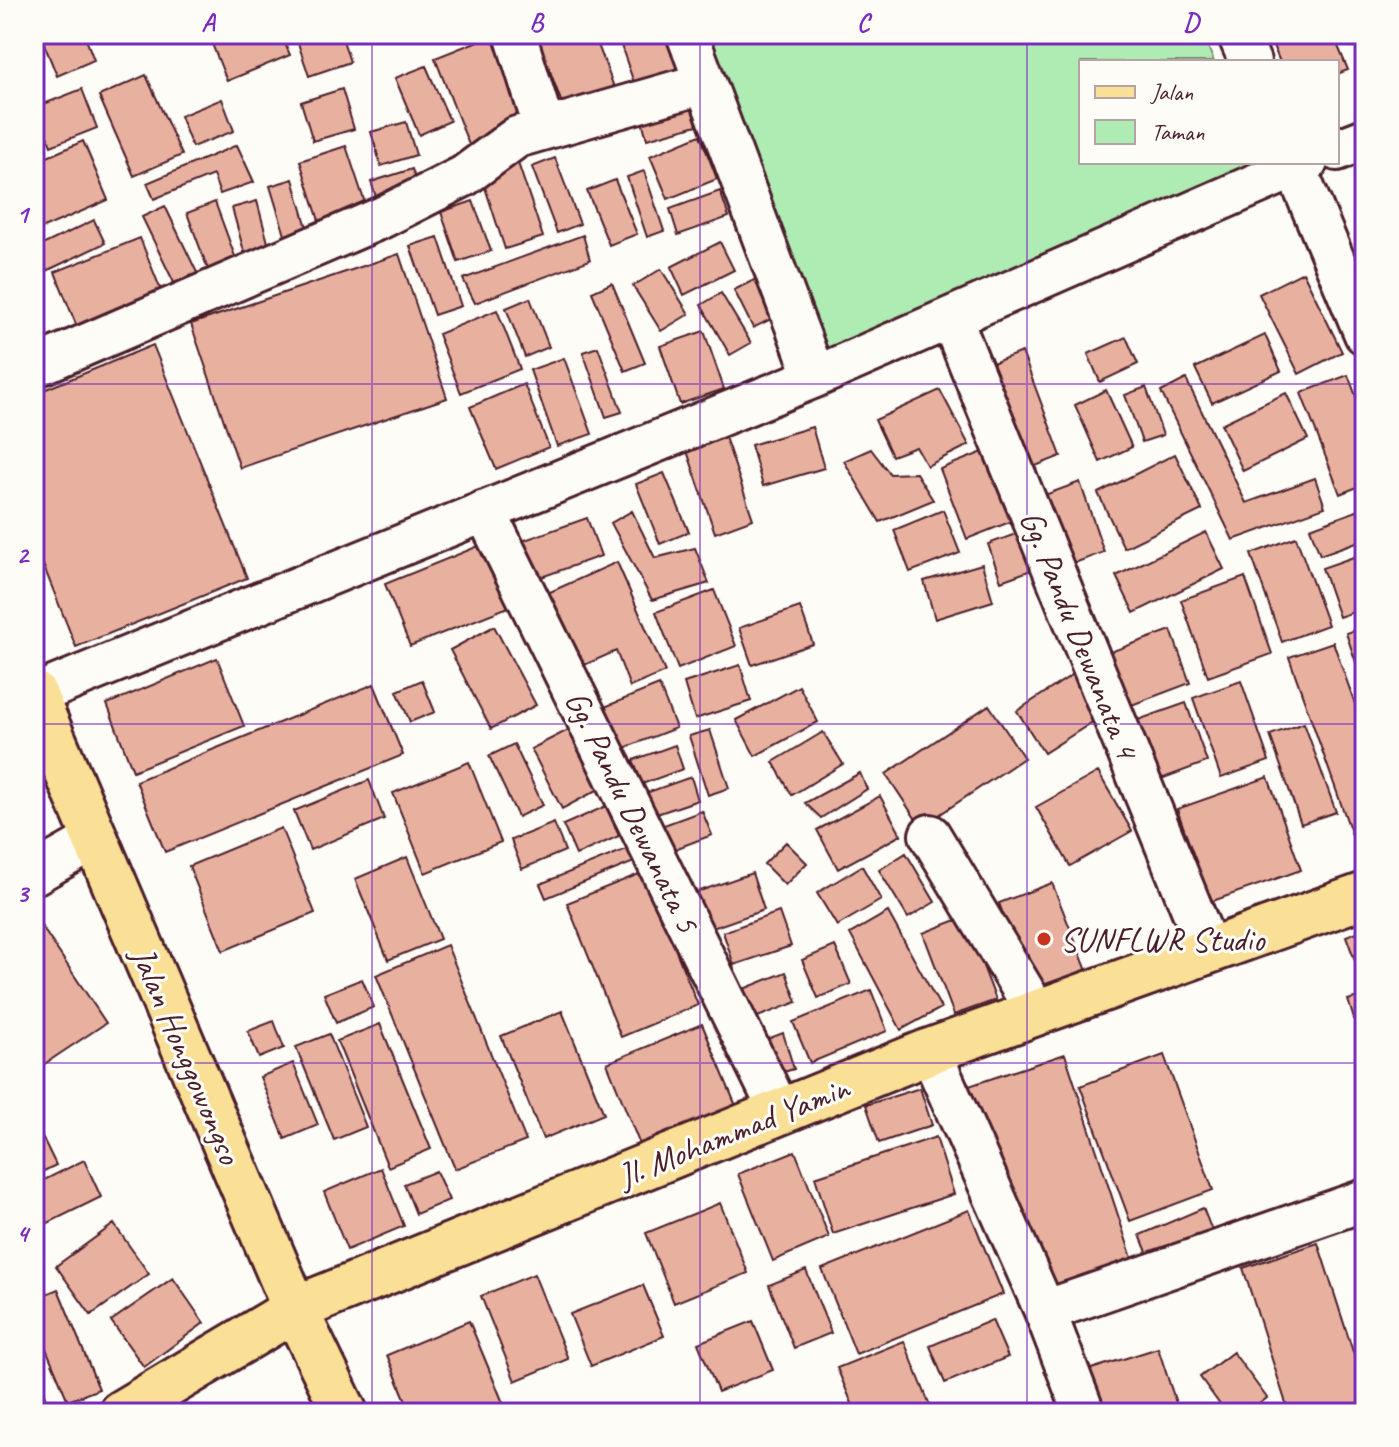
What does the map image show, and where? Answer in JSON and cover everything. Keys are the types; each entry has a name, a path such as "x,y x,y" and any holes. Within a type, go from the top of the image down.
{"main road":[{"name":"Jalan Honggowongso","path":"34,695 295,1309 345,1413"},
{"name":"Jl. Mohammad Yamin","path":"121,1413 295,1309 930,1051 1365,895"}],"street":[{"path":"515,34 544,127"},
{"path":"687,34 815,377"},
{"path":"1238,34 1249,60"},
{"path":"34,367 383,217 464,176 517,137 705,83"},
{"path":"1339,149 1365,139"},
{"path":"34,695 815,377 1299,164 1365,334"},
{"name":"Gg. Pandu Dewanata 4","path":"951,318 1209,951"},
{"name":"Gg. Pandu Dewanata 5","path":"485,511 780,1112"},
{"path":"930,835 1037,1013"},
{"path":"34,874 94,840"},
{"path":"930,1051 1045,1311 1084,1413"},
{"path":"1045,1311 1365,1200"}],"green space":[{"path":"708,34 1203,34 1213,60 1079,60 1079,164 1256,164 1257,167 824,356"}],"building":[{"path":"40,34 84,34 94,60 57,76"},
{"path":"208,34 281,34 290,55 227,81"},
{"path":"295,34 341,34 350,62 309,76"},
{"path":"556,34 594,34 615,90 564,109 539,41"},
{"path":"617,34 671,34 686,81 639,97"},
{"path":"1268,34 1333,34 1348,70 1339,73 1339,60 1279,60"},
{"path":"493,35 529,127 471,150 435,58"},
{"path":"426,66 450,121 419,135 395,78"},
{"path":"146,75 182,155 134,176 99,96"},
{"path":"82,89 97,128 51,146 36,107"},
{"path":"342,89 354,129 313,141 301,102"},
{"path":"222,99 234,131 192,147 180,116"},
{"path":"690,103 697,125 647,139 641,117"},
{"path":"406,122 416,155 381,166 371,132"},
{"path":"700,135 717,179 668,199 650,156"},
{"path":"83,141 108,200 34,232 34,163"},
{"path":"237,145 254,182 220,194 213,175 154,199 147,183"},
{"path":"346,146 369,215 322,230 300,161"},
{"path":"555,158 580,224 557,233 532,167"},
{"path":"518,163 543,237 505,249 481,175"},
{"path":"412,169 421,196 380,209 371,182"},
{"path":"644,171 664,231 647,237 627,177"},
{"path":"293,179 310,238 288,245 270,186"},
{"path":"615,180 637,234 609,245 587,191"},
{"path":"720,191 729,217 678,235 670,209"},
{"path":"257,201 271,254 247,262 232,208"},
{"path":"473,201 491,251 458,262 441,212"},
{"path":"215,202 237,262 209,272 187,213"},
{"path":"165,206 201,281 178,291 142,217"},
{"path":"94,220 105,243 42,273 34,249"},
{"path":"583,235 590,260 475,303 463,279"},
{"path":"438,237 461,306 434,315 410,246"},
{"path":"140,238 166,303 81,337 55,272"},
{"path":"720,242 734,270 684,295 671,267"},
{"path":"399,254 447,398 240,468 191,324"},
{"path":"661,269 689,314 661,331 633,286"},
{"path":"1303,272 1342,352 1299,374 1259,294"},
{"path":"756,279 775,317 753,328 734,290"},
{"path":"612,283 645,363 625,371 592,292"},
{"path":"721,293 751,343 730,355 701,305"},
{"path":"530,298 549,347 525,357 506,308"},
{"path":"497,310 520,369 461,393 438,334"},
{"path":"704,331 724,389 680,404 660,346"},
{"path":"1265,335 1281,371 1212,403 1195,368"},
{"path":"1126,337 1138,364 1100,382 1088,354"},
{"path":"153,345 247,578 76,647 34,542 34,394"},
{"path":"598,347 622,412 606,417 583,352"},
{"path":"1022,352 1061,456 1023,471 984,366"},
{"path":"564,358 592,434 557,446 530,370"},
{"path":"1348,375 1365,420 1365,484 1340,494 1301,393"},
{"path":"1186,379 1246,503 1315,478 1325,507 1233,540 1161,392"},
{"path":"524,384 549,447 496,469 470,407"},
{"path":"1146,387 1163,435 1142,442 1125,395"},
{"path":"940,390 969,445 927,466 916,447 892,456 875,420"},
{"path":"1106,390 1132,447 1100,462 1075,405"},
{"path":"1286,393 1308,439 1243,471 1221,424"},
{"path":"812,427 824,468 763,486 751,445"},
{"path":"725,437 753,519 715,533 687,451"},
{"path":"871,449 890,474 916,473 933,500 880,522 844,461"},
{"path":"988,450 1015,520 967,539 940,469"},
{"path":"1175,454 1202,510 1124,548 1098,493"},
{"path":"664,473 689,532 660,544 636,484"},
{"path":"1080,482 1104,552 1064,567 1039,497"},
{"path":"1365,508 1365,539 1320,555 1310,528"},
{"path":"943,510 960,553 910,572 894,530"},
{"path":"632,511 655,558 695,548 709,583 652,600 611,523"},
{"path":"587,518 601,556 533,580 519,542"},
{"path":"1024,531 1037,568 1001,581 988,544"},
{"path":"1206,532 1224,569 1134,613 1116,576"},
{"path":"1296,537 1328,625 1282,642 1251,554"},
{"path":"486,543 511,606 410,646 385,584"},
{"path":"1365,553 1365,608 1339,617 1322,568"},
{"path":"617,562 665,672 630,687 616,651 573,670 541,596"},
{"path":"982,564 993,601 935,619 924,581"},
{"path":"1245,577 1272,654 1208,677 1181,600"},
{"path":"714,590 736,646 678,669 656,612"},
{"path":"800,607 813,644 752,665 739,628"},
{"path":"494,626 536,705 491,729 450,650"},
{"path":"1365,626 1365,676 1361,677 1346,633"},
{"path":"1171,630 1190,683 1129,706 1110,652"},
{"path":"1333,642 1365,732 1365,846 1357,849 1289,657"},
{"path":"217,658 244,726 133,771 107,704"},
{"path":"740,665 751,701 695,719 684,683"},
{"path":"1075,673 1102,716 1044,753 1017,711"},
{"path":"422,680 435,712 410,722 397,691"},
{"path":"1241,681 1269,761 1221,778 1193,698"},
{"path":"374,684 403,755 165,852 136,781"},
{"path":"659,685 676,728 614,752 597,710"},
{"path":"799,686 818,722 755,756 736,720"},
{"path":"1186,703 1207,762 1153,782 1132,722"},
{"path":"989,705 1024,758 921,827 886,774"},
{"path":"1304,723 1336,812 1301,824 1270,735"},
{"path":"570,729 601,788 562,809 531,749"},
{"path":"710,730 729,788 708,795 689,736"},
{"path":"823,732 843,764 792,795 773,762"},
{"path":"514,744 543,805 518,817 489,756"},
{"path":"675,745 683,769 642,784 633,760"},
{"path":"469,762 501,842 425,873 393,793"},
{"path":"1098,772 1132,831 1070,866 1036,807"},
{"path":"860,773 867,789 821,818 805,803"},
{"path":"691,777 698,800 648,817 640,795"},
{"path":"1268,777 1301,870 1210,902 1177,809"},
{"path":"369,780 384,819 310,850 294,811"},
{"path":"880,796 901,835 838,869 817,830"},
{"path":"606,806 619,836 576,855 563,825"},
{"path":"702,811 712,835 662,854 653,829"},
{"path":"554,823 565,851 522,869 511,840"},
{"path":"281,828 315,913 223,951 189,866"},
{"path":"786,842 807,863 785,885 764,864"},
{"path":"634,846 639,860 546,898 540,884"},
{"path":"906,853 935,902 908,918 879,870"},
{"path":"407,857 440,939 388,960 355,879"},
{"path":"862,866 881,900 837,926 817,893"},
{"path":"644,872 698,1005 621,1037 567,903"},
{"path":"752,873 764,910 701,932 688,895"},
{"name":"SUNFLWR Studio","path":"1052,883 1089,976 1033,997 999,903"},
{"path":"779,912 791,946 734,965 723,932"},
{"path":"888,912 941,1008 901,1030 850,934"},
{"path":"34,915 106,1023 34,1071"},
{"path":"964,917 996,1000 954,1015 923,933"},
{"path":"1365,929 1365,973 1360,974 1346,936"},
{"path":"447,945 526,1141 455,1169 376,975"},
{"path":"835,946 851,984 818,998 802,960"},
{"path":"786,972 797,1002 747,1021 736,992"},
{"path":"362,979 374,1007 336,1023 324,994"},
{"path":"871,990 887,1031 810,1063 793,1022"},
{"path":"1365,995 1365,1054 1348,1000"},
{"path":"562,1011 604,1114 543,1139 501,1036"},
{"path":"274,1021 284,1048 259,1058 248,1031"},
{"path":"380,1024 431,1149 388,1167 337,1041"},
{"path":"702,1024 736,1106 640,1145 607,1063"},
{"path":"783,1033 794,1069 773,1075 762,1041"},
{"path":"329,1034 366,1127 334,1140 296,1047"},
{"path":"1065,1054 1136,1270 1045,1300 963,1088"},
{"path":"1164,1055 1213,1190 1130,1221 1080,1086"},
{"path":"293,1063 318,1125 285,1139 260,1077"},
{"path":"920,1088 932,1125 879,1143 866,1105"},
{"path":"34,1120 56,1165 34,1176"},
{"path":"936,1137 954,1194 833,1234 815,1177"},
{"path":"795,1151 829,1237 773,1261 738,1174"},
{"path":"84,1160 101,1197 34,1230 34,1185"},
{"path":"381,1168 404,1226 347,1250 324,1192"},
{"path":"436,1171 449,1200 416,1214 404,1184"},
{"path":"720,1203 748,1273 674,1303 646,1233"},
{"path":"1203,1208 1216,1241 1153,1267 1140,1235"},
{"path":"969,1210 1003,1294 856,1354 822,1269"},
{"path":"114,1224 149,1274 91,1315 56,1266"},
{"path":"1318,1243 1365,1389 1365,1413 1289,1413 1243,1268"},
{"path":"806,1270 831,1333 794,1348 769,1285"},
{"path":"534,1274 568,1359 515,1381 481,1296"},
{"path":"173,1278 204,1323 144,1367 111,1321"},
{"path":"643,1285 664,1336 591,1366 570,1314"},
{"path":"58,1289 99,1389 68,1401 34,1320 34,1299"},
{"path":"992,1320 1008,1357 945,1383 930,1346"},
{"path":"469,1321 506,1410 497,1413 411,1413 387,1355"},
{"path":"753,1321 773,1370 718,1392 698,1343"},
{"path":"904,1341 933,1413 856,1413 837,1368"},
{"path":"1158,1348 1177,1406 1154,1413 1098,1413 1085,1371"},
{"path":"1233,1352 1267,1398 1247,1413 1226,1413 1200,1377"},
{"path":"34,1370 52,1413 34,1413"}],"place":[{"name":"SUNFLWR Studio","path":"1044,939"}]}
